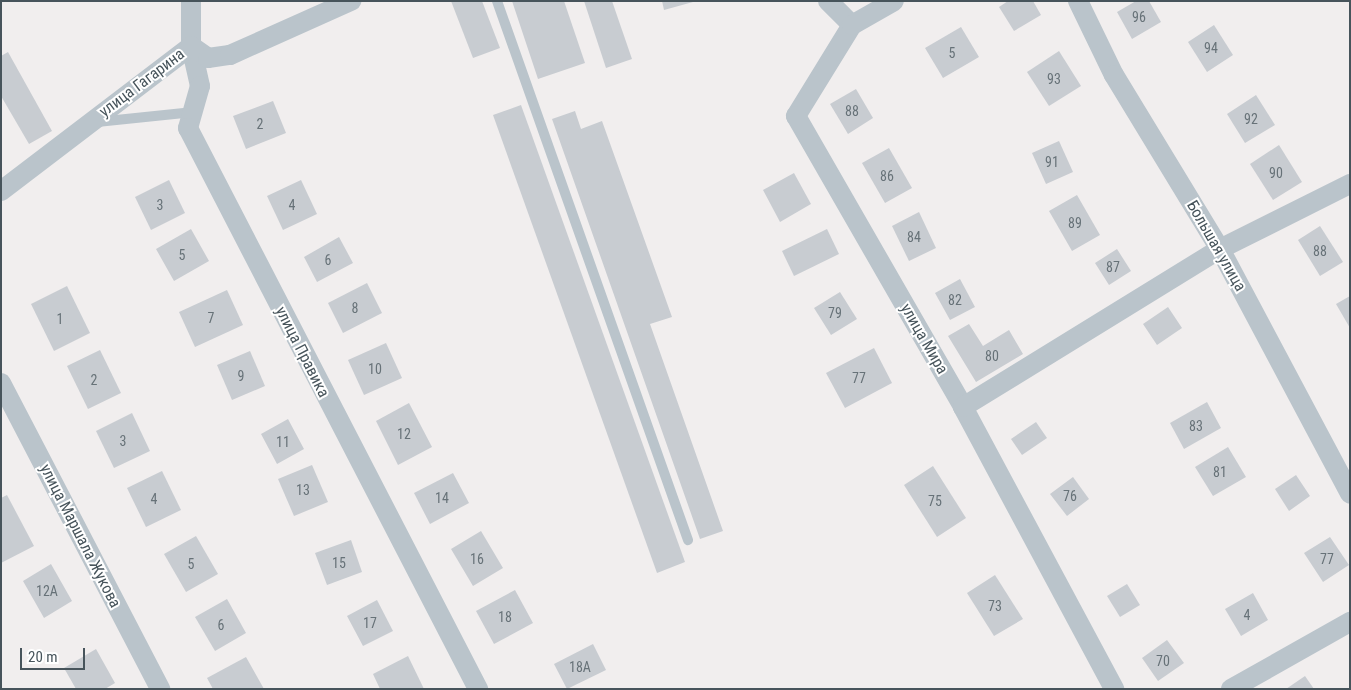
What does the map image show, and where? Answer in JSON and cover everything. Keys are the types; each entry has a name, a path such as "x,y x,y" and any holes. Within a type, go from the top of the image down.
{"street":[{"name":"улица Правика","path":"191,1 191,46 200,86 188,128 478,689"},
{"name":"улица Гагарина","path":"1,191 191,46 208,58 230,55 351,1"},
{"path":"828,1 852,25 894,1"},
{"name":"Большая улица","path":"1078,1 1114,75 1220,249 1350,494"},
{"name":"улица Мира","path":"852,25 796,116 963,407 1114,689"},
{"path":"963,407 1220,249 1350,184"},
{"name":"улица Маршала Жукова","path":"1,382 160,689"},
{"path":"1231,689 1350,622"}],"lane":[{"path":"497,1 688,540"},
{"path":"90,123 193,112"}],"building":[{"path":"451,1 482,1 500,48 473,58"},
{"path":"512,1 564,1 585,63 538,79"},
{"path":"584,1 612,1 632,59 606,68"},
{"path":"662,1 693,1 693,2 664,10"},
{"path":"1008,1 1033,1 1041,15 1014,31 999,7"},
{"path":"1136,1 1149,1 1161,22 1132,39 1117,12"},
{"path":"1214,25 1233,55 1207,72 1188,42"},
{"path":"961,27 979,57 943,78 925,48"},
{"path":"1059,51 1081,86 1049,106 1027,72"},
{"path":"8,52 52,131 29,144 1,96 1,56"},
{"path":"856,89 873,118 848,134 830,104"},
{"path":"1256,95 1275,125 1245,143 1227,114"},
{"path":"273,101 286,133 246,149 233,116"},
{"path":"521,105 685,562 657,573 493,115"},
{"path":"575,111 581,129 602,121 672,317 650,324 723,531 700,539 552,119"},
{"path":"1059,141 1073,172 1046,184 1032,153"},
{"path":"1279,145 1302,182 1273,200 1250,164"},
{"path":"889,148 912,188 885,203 862,163"},
{"path":"794,173 811,204 780,222 763,190"},
{"path":"169,180 185,213 151,230 135,197"},
{"path":"301,180 317,214 283,230 267,196"},
{"path":"1077,195 1100,235 1072,251 1049,211"},
{"path":"919,212 936,248 909,261 892,226"},
{"path":"1320,226 1343,262 1320,276 1298,240"},
{"path":"191,229 209,261 174,281 156,249"},
{"path":"827,229 839,254 794,276 782,251"},
{"path":"339,237 353,263 317,282 304,257"},
{"path":"1117,249 1131,271 1109,285 1095,263"},
{"path":"960,279 975,307 950,320 935,293"},
{"path":"367,283 382,313 343,333 328,303"},
{"path":"67,286 90,333 54,351 31,304"},
{"path":"227,290 243,325 195,347 179,312"},
{"path":"840,292 857,319 831,335 814,308"},
{"path":"1350,296 1350,328 1336,304"},
{"path":"1168,307 1182,328 1157,345 1143,324"},
{"path":"969,324 983,346 1009,330 1023,354 976,382 948,336"},
{"path":"386,343 402,378 364,395 348,360"},
{"path":"874,348 892,383 845,408 826,373"},
{"path":"100,350 121,393 88,409 67,366"},
{"path":"250,351 265,386 232,400 217,365"},
{"path":"1207,402 1221,428 1184,449 1170,423"},
{"path":"409,403 432,447 398,465 376,421"},
{"path":"132,413 150,451 114,468 96,431"},
{"path":"288,419 304,449 277,464 261,434"},
{"path":"1036,422 1047,438 1022,455 1011,439"},
{"path":"1228,447 1246,477 1213,496 1195,467"},
{"path":"312,465 328,502 294,516 278,479"},
{"path":"933,466 966,518 937,537 904,485"},
{"path":"162,471 181,510 146,527 127,488"},
{"path":"453,473 469,503 430,524 414,493"},
{"path":"1296,475 1310,496 1289,511 1275,489"},
{"path":"1073,477 1089,499 1067,516 1050,494"},
{"path":"7,495 34,546 1,563 1,498"},
{"path":"481,531 503,568 473,586 451,549"},
{"path":"196,536 218,574 186,592 164,554"},
{"path":"1330,537 1349,565 1323,582 1304,553"},
{"path":"351,540 362,572 327,585 315,553"},
{"path":"51,564 72,601 44,618 23,581"},
{"path":"995,575 1023,619 994,636 967,593"},
{"path":"1127,584 1140,605 1120,617 1107,596"},
{"path":"515,590 533,623 494,644 476,611"},
{"path":"1253,593 1268,620 1241,636 1225,609"},
{"path":"227,599 246,633 215,651 195,617"},
{"path":"377,600 393,631 363,646 347,616"},
{"path":"1167,640 1184,663 1158,681 1142,658"},
{"path":"593,644 606,670 567,689 554,664"},
{"path":"96,649 115,683 105,689 76,689 64,668"},
{"path":"408,656 424,689 380,689 373,674"},
{"path":"246,657 264,689 213,689 207,678"},
{"path":"1305,676 1314,689 1286,689"}]}
